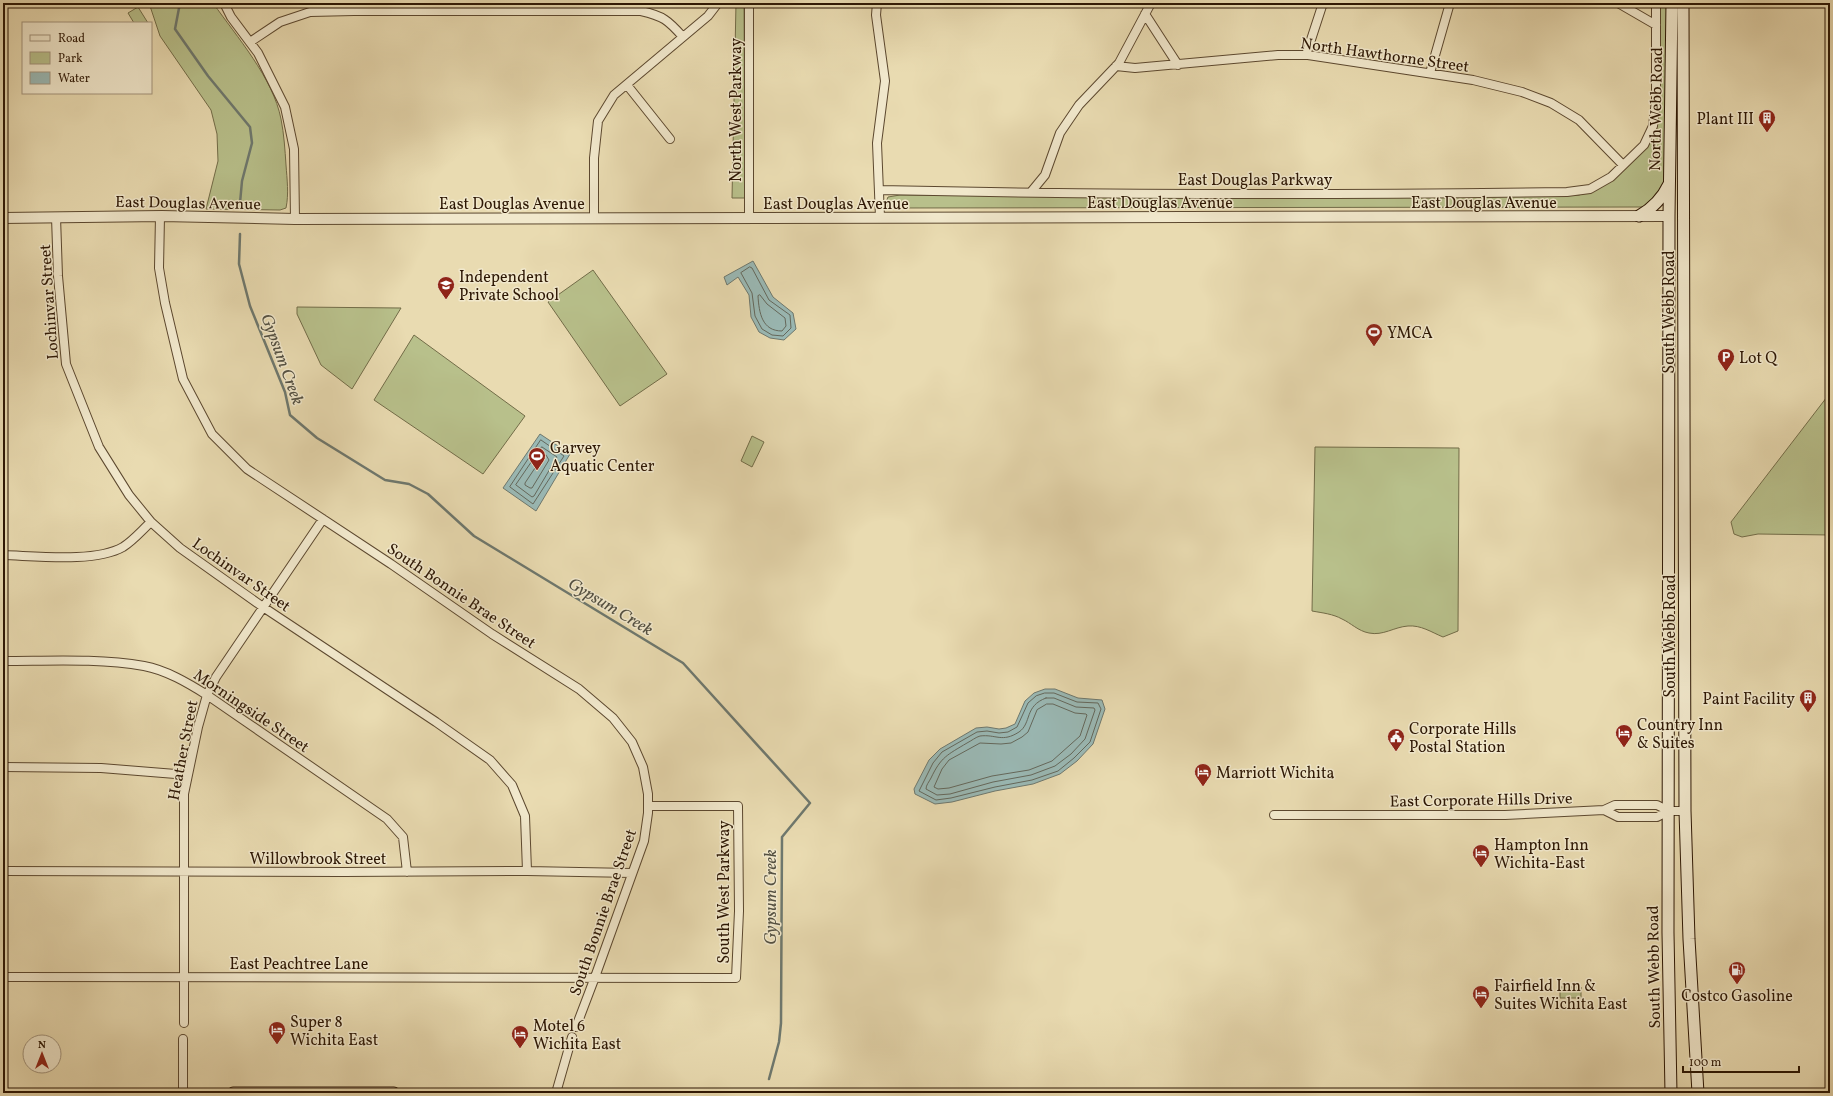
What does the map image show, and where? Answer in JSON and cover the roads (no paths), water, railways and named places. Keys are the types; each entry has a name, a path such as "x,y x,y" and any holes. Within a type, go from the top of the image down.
{"main road":[{"name":"North Webb Road","path":"1669,216 1672,3"},
{"name":"North Webb Road","path":"1683,3 1683,202"},
{"path":"1639,216 1654,207 1660,200 1670,182"},
{"path":"1683,202 1680,208 1669,216 1684,238"},
{"name":"South Webb Road","path":"1683,202 1685,811 1689,939 1698,1093"},
{"name":"South Webb Road","path":"1669,216 1668,933 1671,1093"},
{"path":"1669,495 1684,495"},
{"path":"233,1093 394,1093"}],"street":[{"path":"224,3 231,17 258,53 286,107 294,149 295,219"},
{"path":"594,218 594,158 598,121 614,96 708,16 718,3"},
{"name":"North West Parkway","path":"749,3 749,218"},
{"path":"877,3 876,15 885,81 877,143 880,218"},
{"path":"1031,192 1045,175 1060,133 1079,105 1116,66 1151,3"},
{"path":"1306,55 1323,3"},
{"path":"1430,72 1450,3"},
{"path":"1618,3 1656,24"},
{"name":"East Douglas Parkway","path":"879,190 1031,192 1567,192 1590,189 1612,177 1644,145 1653,126 1656,100 1656,3"},
{"path":"250,42 280,22 310,12 362,11 641,11 660,16 671,23 683,37"},
{"path":"1145,14 1178,65"},
{"name":"North Hawthorne Street","path":"1116,66 1136,68 1278,55 1306,55 1430,72 1473,80 1522,92 1551,103 1579,120 1623,165"},
{"path":"627,85 670,139"},
{"name":"East Douglas Avenue","path":"3,218 160,216 295,219 1669,216"},
{"name":"South Bonnie Brae Street","path":"160,216 159,268 165,303 183,379 212,434 246,469 323,519 492,634 579,689 613,718 632,742 643,767 648,794 644,841 596,977 576,1027"},
{"name":"Lochinvar Street","path":"56,217 58,276 66,364 99,447 129,496 151,522 180,548 263,607 436,722 490,760 512,785 524,816 527,871"},
{"name":"Heather Street","path":"184,1023 184,794 198,727 207,695 216,677 323,519"},
{"path":"3,555 87,556 108,553 123,547 135,538 151,522"},
{"name":"Morningside Street","path":"3,661 108,662 145,666 182,680 207,695 387,819 403,837 408,872"},
{"path":"3,767 101,768 188,775"},
{"path":"1604,810 1615,805 1657,805 1669,811"},
{"name":"South West Parkway","path":"648,806 738,806 738,911 736,978"},
{"name":"East Corporate Hills Drive","path":"1274,815 1505,815 1604,810 1618,817 1657,817 1669,811 1685,811"},
{"name":"Willowbrook Street","path":"3,870 408,872 527,871 632,873"},
{"name":"East Peachtree Lane","path":"3,977 736,978"},
{"path":"556,1093 572,1037"},
{"path":"183,1039 183,1093"}],"water":[{"path":"753,261 773,297 793,313 796,329 784,340 770,338 759,332 751,317 749,295 738,277 727,285 724,277"},
{"name":"Garvey Aquatic Center","path":"540,434 570,454 536,511 503,488"},
{"path":"1045,689 1055,689 1078,698 1102,700 1105,709 1093,744 1077,761 1060,774 1033,784 995,791 952,802 935,804 915,794 914,789 929,760 940,749 976,728 987,727 999,729 1015,724 1025,701 1034,693"}],"waterway":[{"name":"Gypsum Creek","path":"180,3 175,29 208,76 250,127 252,143 242,181 240,203"},
{"name":"Gypsum Creek","path":"240,234 239,264 250,306 285,392 290,415 317,438 385,480 409,484 428,494 474,536 683,663 810,803 782,837 781,1023 779,1042 769,1079"}],"place":[{"name":"Plant III","path":"1767,133"},
{"name":"Independent Private School","path":"446,300"},
{"name":"YMCA","path":"1374,347"},
{"name":"Lot Q","path":"1726,372"},
{"name":"Garvey Aquatic Center","path":"537,471"},
{"name":"Paint Facility","path":"1808,713"},
{"name":"Country Inn & Suites","path":"1624,748"},
{"name":"Corporate Hills Postal Station","path":"1396,752"},
{"name":"Marriott Wichita","path":"1203,787"},
{"name":"Hampton Inn Wichita-East","path":"1481,868"},
{"name":"Costco Gasoline","path":"1737,985"},
{"name":"Fairfield Inn & Suites Wichita East","path":"1481,1009"},
{"name":"Super 8 Wichita East","path":"277,1045"},
{"name":"Motel 6 Wichita East","path":"520,1049"}]}
